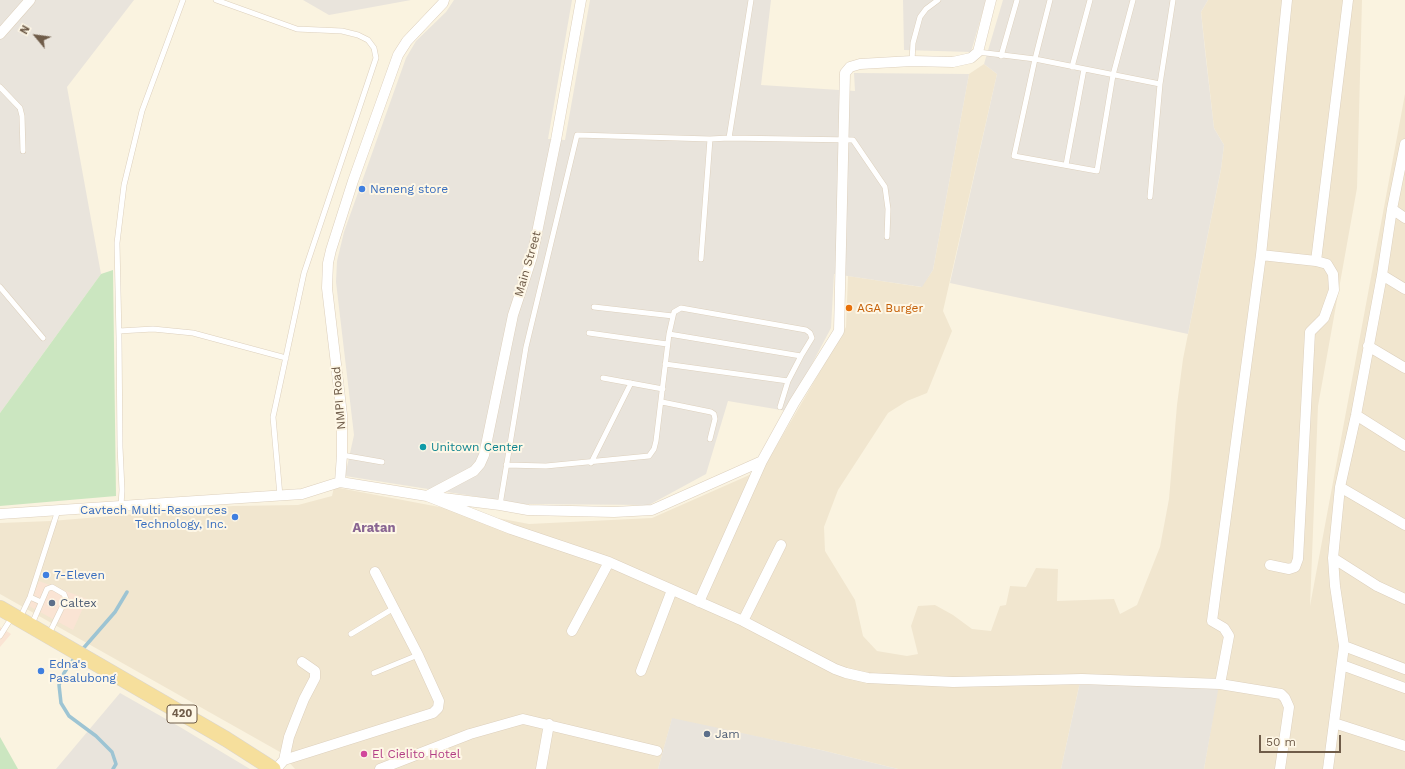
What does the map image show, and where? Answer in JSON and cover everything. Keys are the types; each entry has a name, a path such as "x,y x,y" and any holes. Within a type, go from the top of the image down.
{"main road":[{"name":"420","path":"15,618 226,739 278,764"}],"street":[{"path":"0,34 30,0"},
{"name":"NMPI Road","path":"340,482 342,415 327,288 328,264 331,250 353,181 398,55 407,40 443,3 444,0"},
{"name":"Main Street","path":"427,496 474,471 484,456 513,314 532,257 556,140 581,0"},
{"path":"699,602 762,461 794,403 839,331 845,73 850,67 860,64 912,61 953,62 971,58 978,52 991,0"},
{"path":"1220,684 1229,636 1224,628 1212,621 1261,255 1283,26 1287,0"},
{"path":"1316,261 1348,0"},
{"path":"1328,769 1344,646 1335,586 1333,558 1340,487 1356,415 1382,275 1392,209 1405,144"},
{"path":"1392,209 1405,218"},
{"path":"1261,255 1316,261 1327,264 1333,274 1334,290 1324,318 1310,332 1298,559 1295,567 1289,569 1270,565"},
{"path":"1382,275 1405,289"},
{"path":"1368,346 1405,368"},
{"path":"1356,415 1405,446"},
{"path":"0,514 302,494 340,482 528,510 614,512 652,510 762,461"},
{"path":"1340,487 1405,525"},
{"path":"427,496 511,529 609,562 742,621 835,669 846,673 868,678 952,682 1082,679 1220,684 1281,694 1285,698 1289,707 1280,769"},
{"path":"742,621 781,545"},
{"path":"1333,558 1377,586 1405,599"},
{"path":"572,631 609,562"},
{"path":"278,764 433,713 438,708 439,701 418,654 376,572"},
{"path":"641,671 672,590"},
{"path":"1344,646 1405,669"},
{"path":"276,769 304,699 315,678 314,672 302,662"},
{"path":"1342,665 1405,688"},
{"path":"380,769 470,734 523,719 657,751"},
{"path":"1334,723 1405,746"},
{"path":"541,769 549,724"}],"lane":[{"path":"121,506 122,490 117,243 124,184 142,111 183,0"},
{"path":"216,0 297,29 342,31 358,35 368,40 374,48 376,58 304,273 273,417 280,496"},
{"path":"730,138 751,0"},
{"path":"912,61 913,43 920,18 926,9 938,0"},
{"path":"1001,56 1017,0"},
{"path":"1050,0 1035,59 1014,156 1098,171 1113,75 1133,0"},
{"path":"1072,67 1090,0"},
{"path":"1150,197 1160,84 1172,0"},
{"path":"978,52 1035,59 1160,84"},
{"path":"1066,166 1084,69"},
{"path":"0,87 20,108 22,116 23,151"},
{"path":"500,505 526,347 577,135 710,139 853,140 885,187 888,209 887,237"},
{"path":"701,259 710,139"},
{"path":"0,287 43,338"},
{"path":"594,307 673,316"},
{"path":"506,464 546,466 591,463 649,456 654,449 656,441 662,402 669,334 674,312 681,308 806,330 810,333 812,338 788,381 780,407"},
{"path":"119,331 153,329 193,333 286,358"},
{"path":"589,333 667,344"},
{"path":"669,334 801,356"},
{"path":"665,364 788,381"},
{"path":"603,378 663,389"},
{"path":"591,463 631,383"},
{"path":"662,402 714,414 715,419 710,439"},
{"path":"342,455 382,462"},
{"path":"0,636 30,597 58,510"},
{"path":"15,618 41,602 47,589 52,587 66,596 53,640"},
{"path":"30,597 41,602"},
{"path":"350,634 394,608"},
{"path":"374,673 418,654"}],"shaded area":[{"path":"0,0 134,0 67,87 101,274 0,413"},
{"path":"303,0 411,0 329,15"},
{"path":"454,0 572,0 548,139 565,140 590,0 771,0 761,85 855,91 854,73 969,74 933,270 922,287 834,274 831,328 787,411 728,401 706,474 649,505 524,504 345,476 354,435 336,282 337,261 344,232 406,58 416,41 446,12"},
{"path":"903,0 986,0 971,52 904,50"},
{"path":"1003,0 1208,0 1201,12 1205,50 1214,128 1224,145 1221,169 1188,334 950,283 997,74 984,64"},
{"path":"1208,0 1362,0 1357,188 1318,406 1310,606 1405,94 1405,769 1204,769 1218,685 1080,682 1061,769 898,769 821,750 672,719 658,769 295,769 280,752 0,594 0,523 51,521 233,506 298,505 332,496 334,487 529,524 652,518 763,469 846,327 848,276 921,287 933,270 969,74 984,64 997,74 943,311 952,331 927,393 907,401 888,413 838,490 824,527 825,551 855,600 863,636 877,651 907,656 918,654 911,626 918,606 935,605 953,615 972,629 991,631 1000,606 1006,605 1010,586 1026,587 1036,568 1058,569 1057,601 1114,599 1120,614 1137,605 1160,547 1169,499 1177,405 1183,359 1221,169 1224,145 1214,128 1201,12"},
{"path":"39,581 87,599 73,630 29,606"},
{"path":"0,627 11,634 0,647"},
{"path":"1080,682 1219,685 1204,769 1061,769"},
{"path":"120,693 180,727 250,769 56,769"},
{"name":"Jam","path":"672,718 821,750 898,769 658,769"}],"green space":[{"path":"113,270 116,496 0,506 0,413 101,274"},
{"path":"0,737 18,769 0,769"}],"waterway":[{"path":"81,651 115,612 127,592"},
{"path":"75,657 64,673 59,685 61,703 69,716 96,736 112,752 116,764 113,769"}],"place":[{"name":"Neneng store","path":"362,189"},
{"name":"AGA Burger","path":"849,308"},
{"name":"Unitown Center","path":"423,447"},
{"name":"Cavtech Multi-Resources Technology, Inc.","path":"235,517"},
{"name":"7-Eleven","path":"46,575"},
{"name":"Caltex","path":"52,603"},
{"name":"Edna's Pasalubong","path":"41,671"},
{"name":"Jam","path":"707,734"},
{"name":"El Cielito Hotel","path":"364,754"}],"district":[{"name":"Aratan","path":"374,528"}]}
